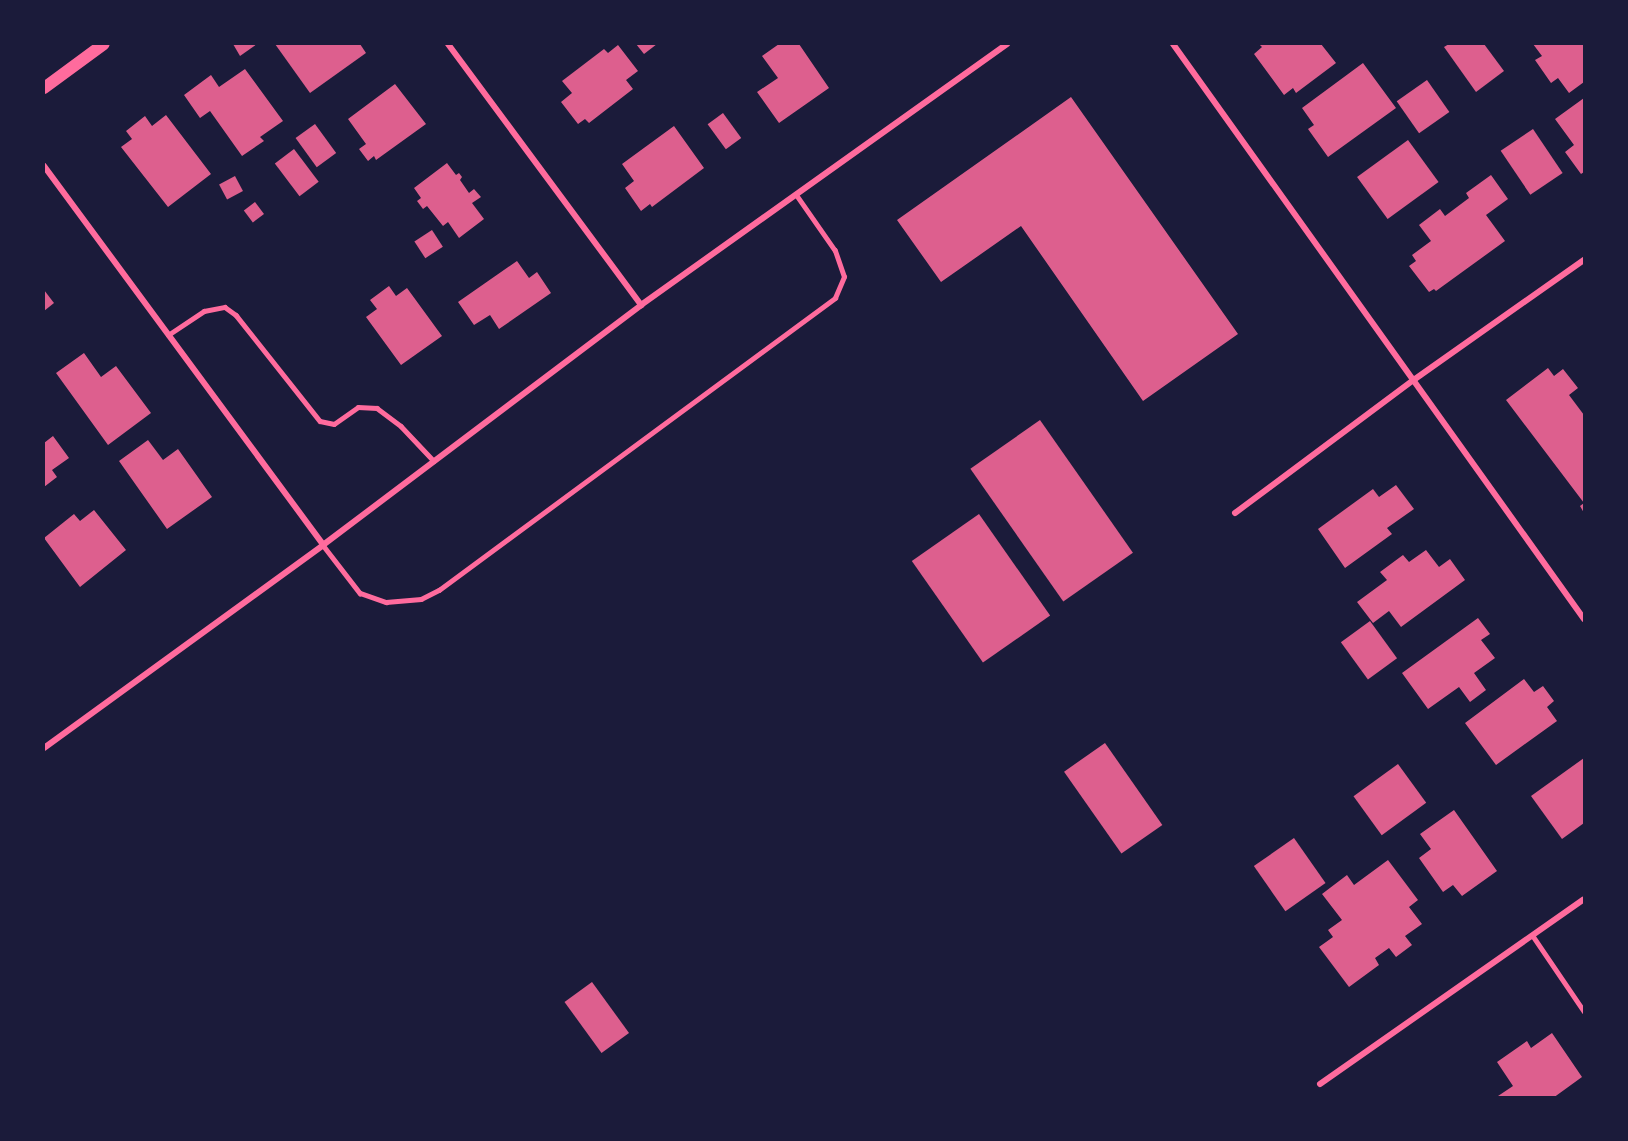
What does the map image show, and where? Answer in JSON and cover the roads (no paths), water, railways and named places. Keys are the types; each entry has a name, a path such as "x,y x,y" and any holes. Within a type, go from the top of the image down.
{"main road":[{"path":"44,88 104,44"}],"street":[{"path":"448,44 641,305"},
{"path":"44,748 323,545 641,305 1007,44"},
{"path":"1173,44 1415,379 1584,619"},
{"path":"44,166 323,545"},
{"path":"1235,513 1415,379 1584,260"},
{"path":"1320,1084 1584,899"}],"lane":[{"path":"323,545 360,593 386,602 421,599 439,590 835,298 844,277 835,251 796,195"},
{"path":"168,335 204,311 225,307 236,315 320,421 334,424 358,407 377,408 401,426 434,460"},
{"path":"1533,936 1584,1011"}]}
